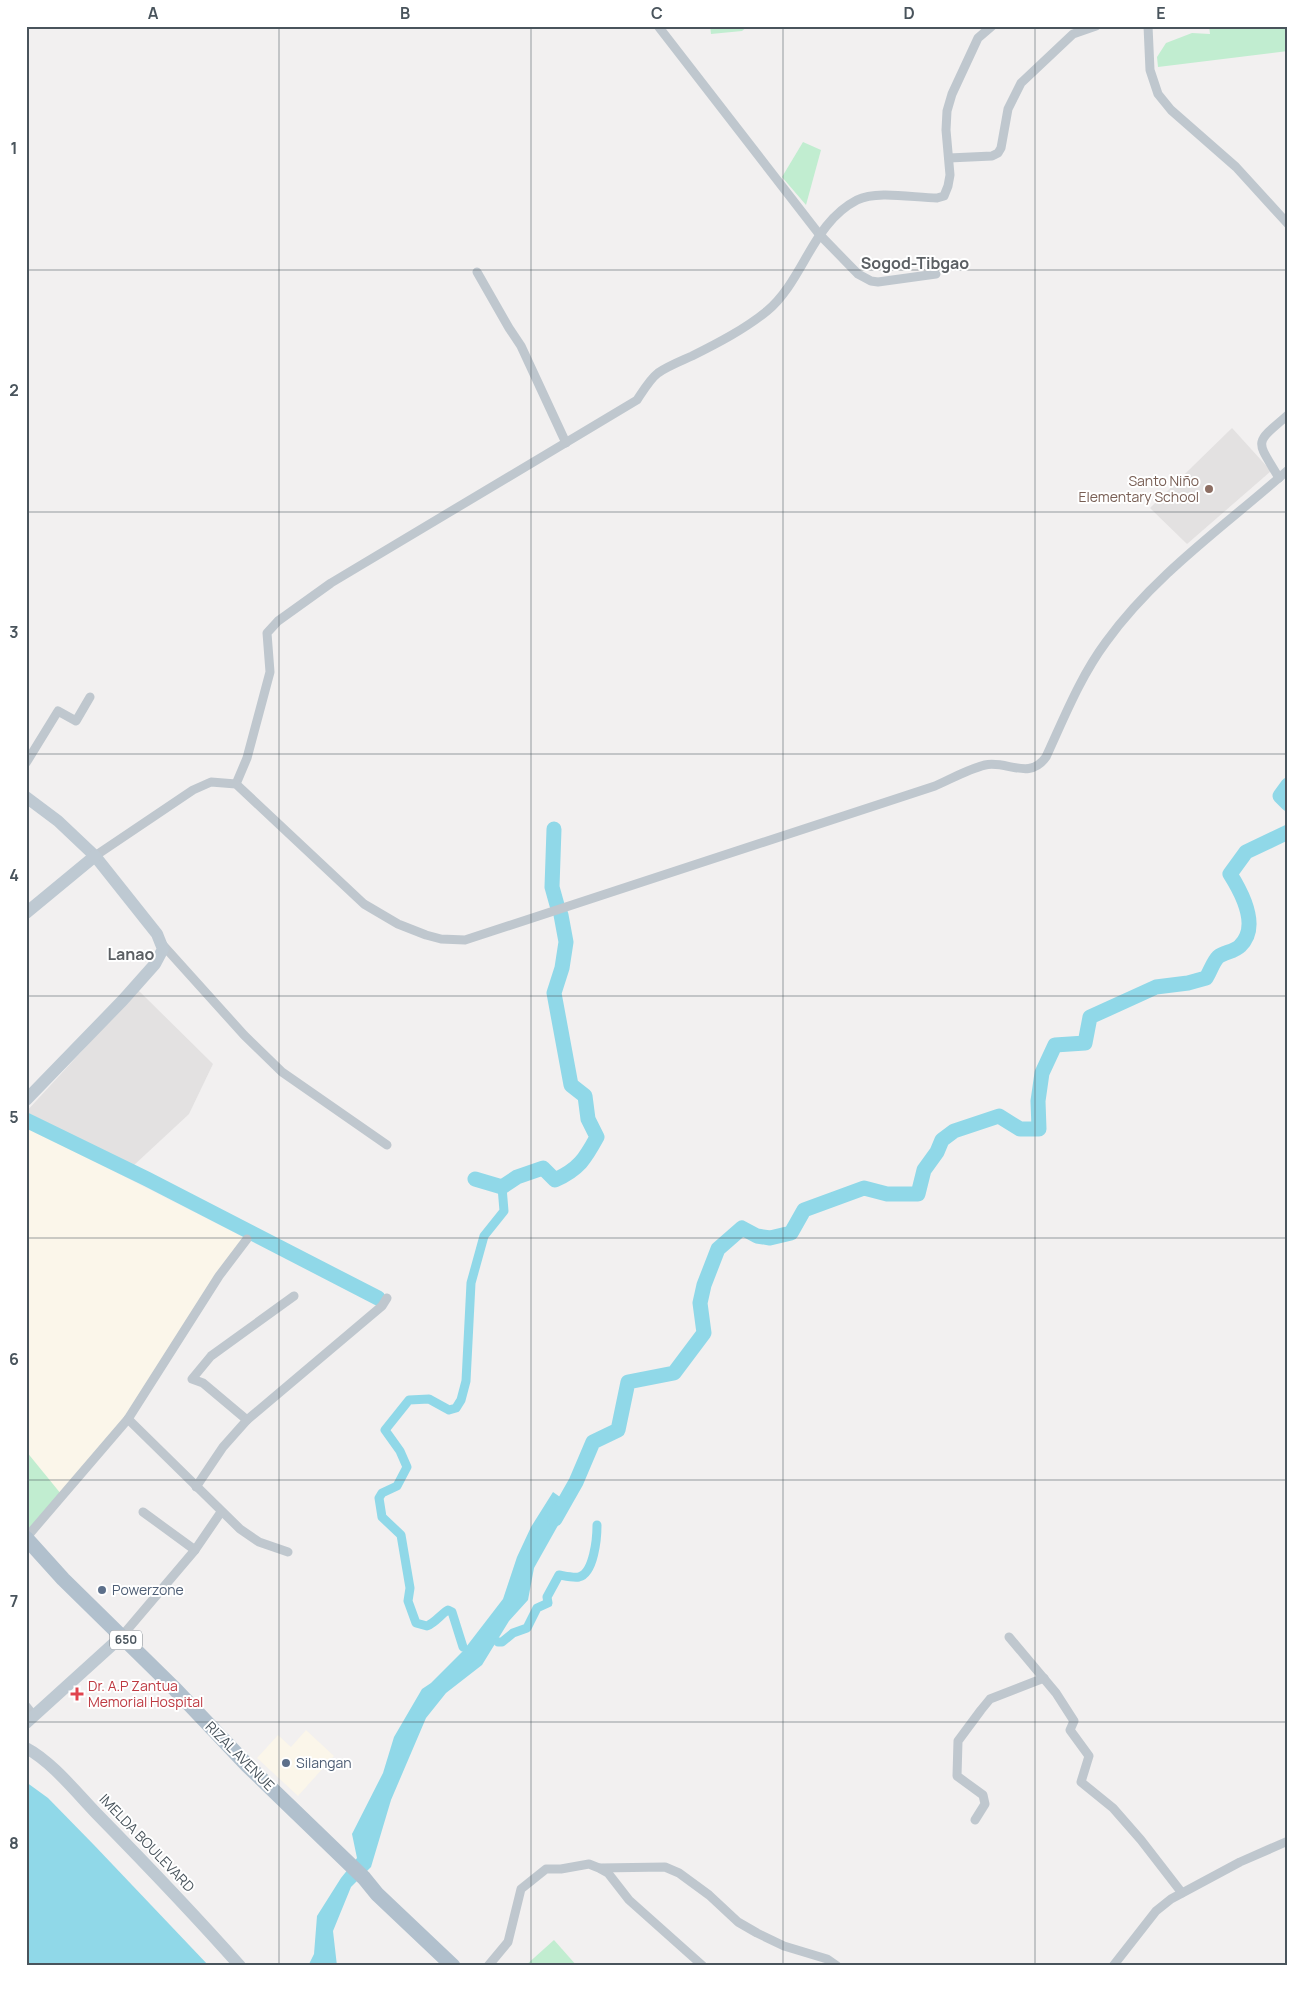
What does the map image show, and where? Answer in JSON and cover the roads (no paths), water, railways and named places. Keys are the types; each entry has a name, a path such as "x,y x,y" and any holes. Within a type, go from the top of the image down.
{"main road":[{"name":"RIZAL AVENUE","path":"26,1538 247,1765 453,1966"}],"street":[{"path":"658,26 820,234 858,274 871,281 936,274"},
{"path":"949,158 992,156 998,153 1001,148 1008,109 1021,83 1072,34 1096,26"},
{"path":"1148,26 1150,70 1158,94 1172,110 1236,167 1288,224"},
{"path":"236,784 247,758 270,672 267,633 278,621 331,583 637,400 657,374 716,343 768,310 787,287 820,234 835,218 858,199 871,196 931,198 944,196 948,186 949,158 946,130 947,112 952,94 978,38 990,27"},
{"path":"477,272 509,328 522,346 566,443"},
{"path":"1279,478 1262,450 1261,443 1265,435 1288,415"},
{"path":"26,914 95,856 193,790 211,782 236,784 364,904 398,924 426,935 441,939 465,940 935,786 974,768 988,764 1031,768 1041,764 1086,672 1105,642 1124,619 1184,559 1288,470"},
{"path":"26,763 58,711 76,721 90,697"},
{"path":"26,797 58,822 95,856 152,927 160,950 282,1072 387,1145"},
{"path":"26,1100 123,1000 155,964 160,950"},
{"path":"26,1538 128,1419 219,1276 247,1239"},
{"path":"246,1420 203,1383 192,1379 211,1356 294,1296"},
{"path":"196,1488 223,1447 246,1420 382,1306 387,1298"},
{"path":"128,1419 196,1488 249,1536 288,1552"},
{"path":"143,1512 195,1550"},
{"path":"29,1715 122,1636 195,1550 221,1512"},
{"path":"1009,1637 1044,1678 1074,1721 1070,1730 1089,1756 1081,1782 1113,1808 1141,1840 1182,1893"},
{"path":"974,1820 985,1804 983,1796 957,1776 958,1741 990,1699 1044,1678"},
{"name":"IMELDA BOULEVARD","path":"26,1748 39,1755 101,1818 181,1900 240,1966"},
{"path":"1113,1966 1156,1911 1182,1893 1240,1862 1288,1841"},
{"path":"488,1966 508,1942 521,1889 546,1869 561,1869 589,1864 608,1874 629,1900 703,1966"},
{"path":"599,1868 664,1867 679,1873 702,1889 738,1922 784,1946 827,1959 838,1966"}],"water":[{"path":"553,1492 570,1504 534,1568 528,1600 509,1621 482,1665 446,1693 426,1718 391,1800 371,1867 351,1887 333,1931 337,1966 308,1966 314,1954 317,1916 341,1878 357,1858 352,1834 383,1773 394,1737 422,1689 431,1683 463,1651 503,1599 517,1557 531,1527"},
{"path":"26,1782 48,1798 209,1966 26,1966"}],"waterway":[{"path":"1288,785 1280,796 1288,804"},
{"path":"554,829 552,887 557,905"},
{"path":"555,1519 576,1482 593,1442 618,1430 628,1382 674,1373 704,1333 700,1303 704,1285 718,1249 742,1228 757,1236 770,1238 791,1233 804,1210 864,1188 887,1194 918,1194 924,1170 937,1152 942,1140 954,1131 999,1116 1020,1129 1039,1129 1038,1101 1042,1073 1055,1045 1085,1043 1090,1017 1156,987 1188,983 1206,978 1218,957 1240,946 1246,938 1249,929 1249,920 1244,900 1230,874 1246,852 1288,832"},
{"path":"475,1179 502,1187 517,1177 543,1168 555,1180 570,1172 580,1163 597,1137 588,1119 585,1096 571,1085 554,993 562,968 566,942 561,915"},
{"path":"26,1120 147,1179 378,1298"},
{"path":"463,1647 452,1612 448,1610 427,1626 416,1623 408,1601 410,1588 401,1535 382,1517 379,1498 382,1493 397,1486 407,1467 400,1451 385,1430 409,1400 429,1399 449,1410 456,1408 461,1400 466,1381 471,1283 484,1236 504,1211 502,1187"},
{"path":"498,1642 502,1642 513,1633 527,1628 537,1608 548,1603 547,1597 559,1575 579,1577 584,1574 594,1554 597,1525"}],"place":[{"name":"Santo Niño Elementary School","path":"1209,489"},
{"name":"Powerzone","path":"102,1590"},
{"name":"Dr. A.P Zantua Memorial Hospital","path":"77,1694"},
{"name":"Silangan","path":"286,1763"}],"district":[{"name":"Sogod-Tibgao","path":"915,263"},
{"name":"Lanao","path":"131,954"}]}
